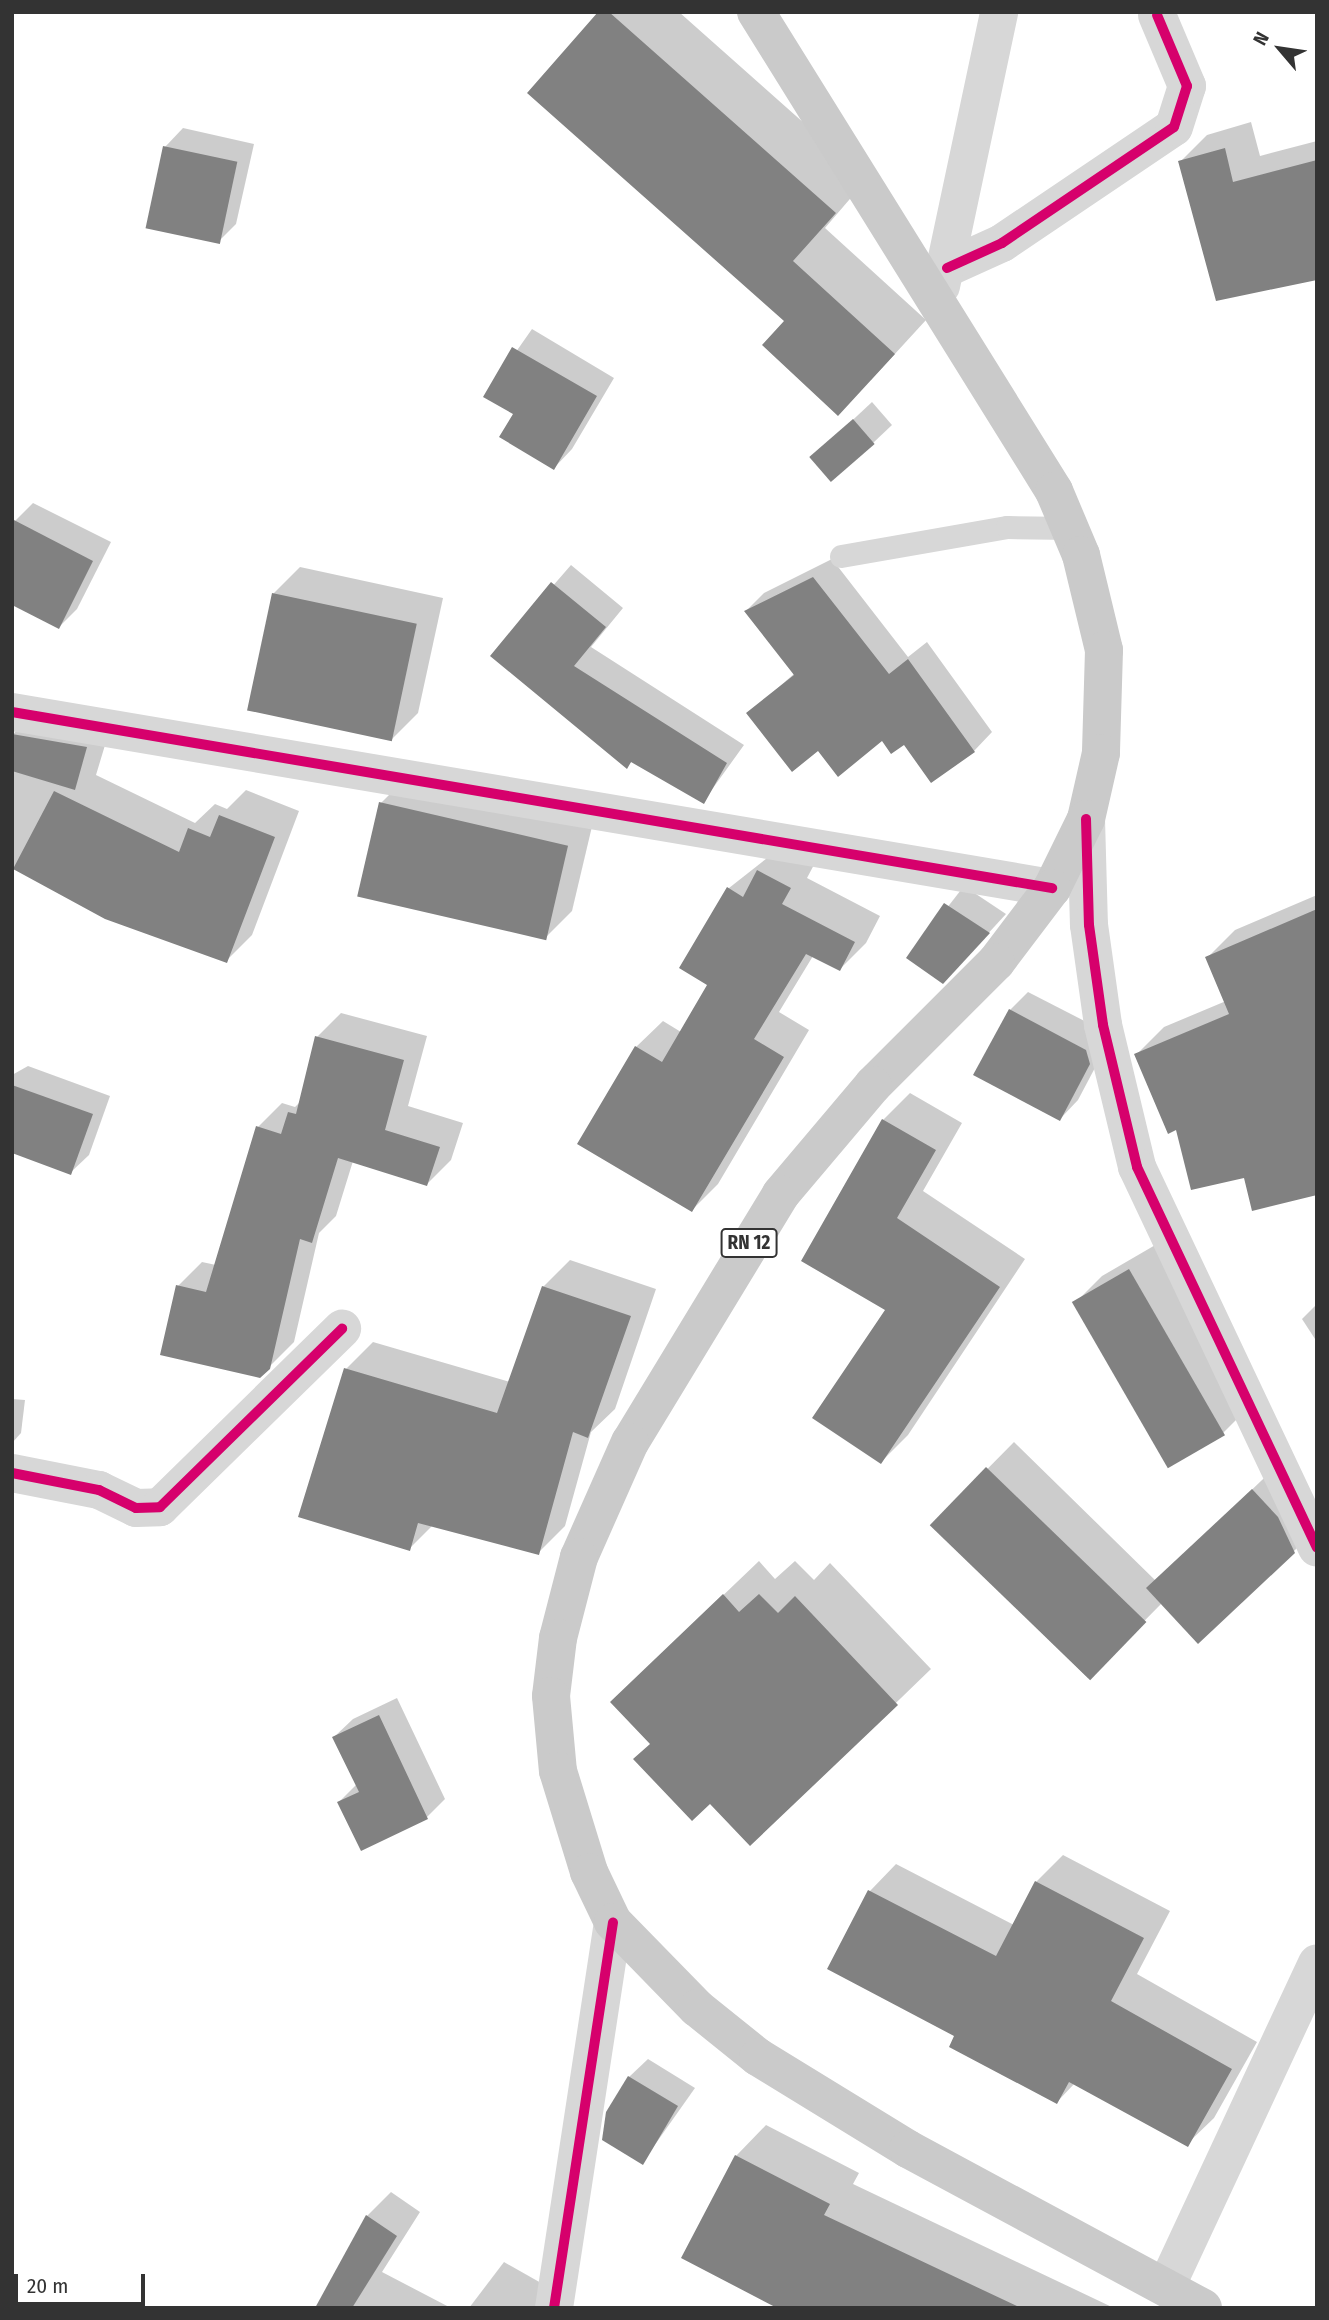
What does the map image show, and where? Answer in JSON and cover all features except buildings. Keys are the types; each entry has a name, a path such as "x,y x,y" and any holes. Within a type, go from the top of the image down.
{"main road":[{"name":"RN 12","path":"756,12 942,283 1070,528 1094,595 1104,649 1101,753 1086,819 1052,888 996,961 873,1085 781,1194 630,1442 579,1557 551,1696 558,1771 589,1872 613,1922 649,1964 758,2057 908,2149 1203,2308"}],"street":[{"path":"942,283 999,12"},
{"path":"942,283 1174,127 1187,86 1157,15"},
{"path":"12,712 1052,888"},
{"path":"1086,819 1089,925 1103,1025 1137,1167 1317,1548"},
{"path":"12,1473 99,1490 136,1508 160,1507 342,1329"},
{"path":"554,2308 613,1922"},
{"path":"1166,2287 1317,1963"}],"lane":[{"path":"841,556 1007,527 1070,528"}],"cycle path":[{"path":"947,268 1002,243 1174,127 1187,86 1157,15"},
{"path":"12,712 1052,888"},
{"path":"1086,819 1089,925 1103,1025 1137,1167 1317,1548"},
{"path":"12,1473 99,1490 136,1508 160,1507 342,1329"},
{"path":"554,2308 613,1922"}]}
